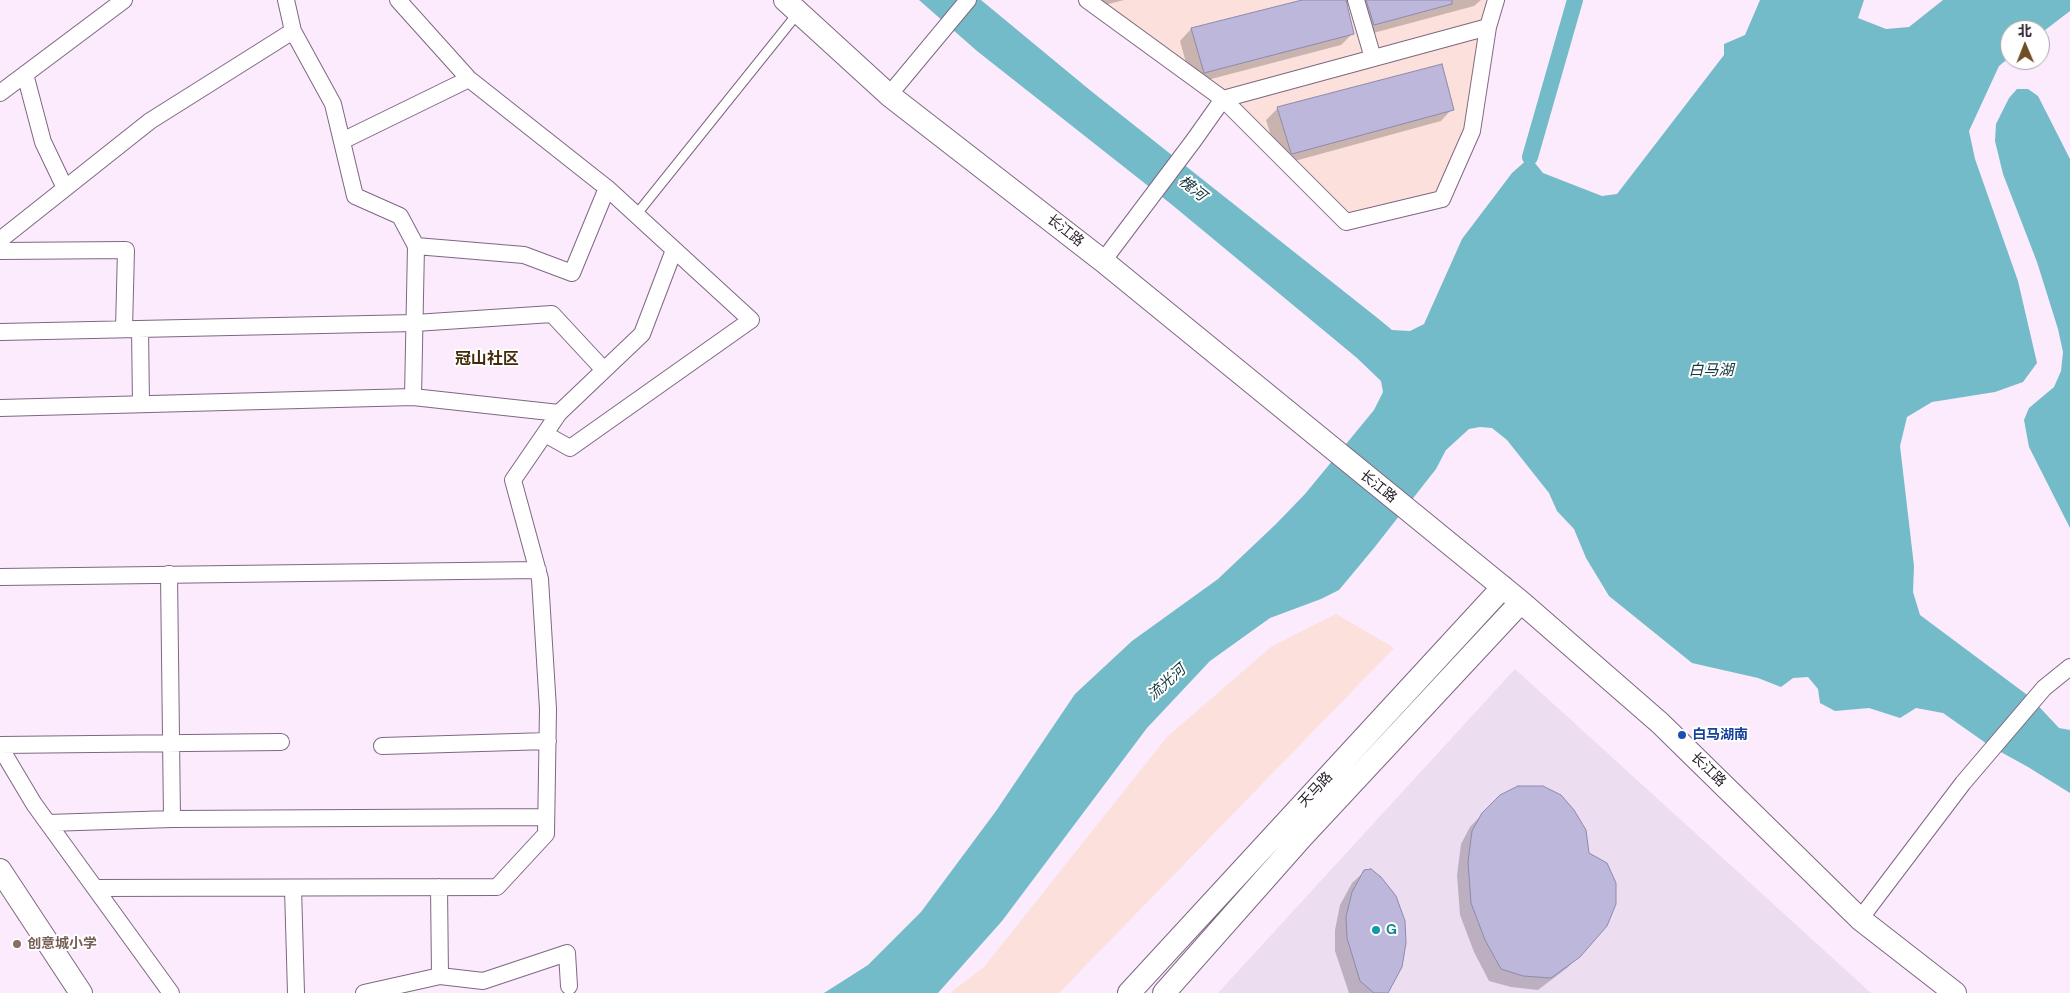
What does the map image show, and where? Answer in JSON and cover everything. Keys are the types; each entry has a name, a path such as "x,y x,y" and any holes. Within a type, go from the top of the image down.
{"main road":[{"name":"长江路","path":"792,6 889,95 1103,261 1321,441 1521,602 1660,723 1860,919 1955,993"},
{"name":"天马路","path":"1128,993 1503,588"},
{"name":"天马路","path":"1164,993 1302,837 1521,602"},
{"path":"0,870 81,993"}],"street":[{"path":"0,93 124,0"},
{"path":"286,0 294,31 333,104 356,196 400,216 416,246 413,397"},
{"path":"398,0 469,79 607,188 751,320 570,448 545,434"},
{"path":"889,95 968,0"},
{"path":"1087,0 1222,99 1346,222 1442,199 1472,131 1488,27 1496,0"},
{"path":"1356,0 1373,58"},
{"path":"1103,261 1194,140 1222,99 1488,27"},
{"path":"0,240 150,121 294,31"},
{"path":"25,74 43,142 65,188"},
{"path":"342,141 469,79"},
{"path":"416,246 524,255 572,273 607,188"},
{"path":"0,251 126,250 132,329 141,404"},
{"path":"95,888 497,887 546,834 547,690 540,579 514,480 560,413 642,334 674,250"},
{"path":"0,332 414,323 552,314 604,370"},
{"path":"0,408 413,397 560,413"},
{"path":"0,577 538,570"},
{"path":"169,574 172,819"},
{"path":"1860,919 1963,783 2044,688 2070,667"},
{"path":"382,746 548,741"},
{"path":"171,993 34,804 0,746 171,742 281,742"},
{"path":"48,823 172,819 546,817"},
{"path":"439,887 440,976"},
{"path":"294,888 296,993"},
{"path":"364,993 440,976 483,981 567,953 568,986"}],"lane":[{"path":"636,215 792,6"}],"shaded area":[{"path":"1087,0 1496,0 1472,131 1442,199 1346,222 1223,99"},
{"path":"1336,614 1394,648 1059,993 950,993 984,967 1167,737 1271,647"},
{"path":"1515,669 1871,993 1218,993"}],"water":[{"name":"白马湖","path":"919,0 981,0 1091,91 1392,330 1410,331 1424,324 1462,239 1512,173 1530,157 1543,173 1602,196 1617,194 1724,55 1724,44 1745,35 1760,0 1864,0 1858,18 1886,29 1909,27 1943,0 2070,0 2070,11 2050,26 2050,20 2000,20 2000,65 1969,131 1975,159 2018,281 2037,363 2023,382 1995,392 1932,402 1907,417 1900,446 1914,566 1913,592 1920,615 2030,697 2059,728 2070,730 2070,793 1990,746 1943,713 1916,708 1900,718 1869,708 1835,711 1820,703 1818,689 1808,677 1793,678 1781,687 1758,678 1692,663 1609,596 1586,558 1574,529 1557,511 1549,493 1507,440 1492,428 1480,427 1469,429 1446,450 1436,469 1339,590 1321,599 1270,618 1210,661 1147,728 1002,921 938,993 824,993 868,965 921,912 996,811 1075,694 1132,641 1218,579 1276,524 1305,494 1374,410 1383,392 1381,381 1357,358 1171,204 977,51"},
{"path":"2017,89 2028,89 2038,96 2070,159 2070,528 2029,447 2024,420 2029,408 2054,387 2061,371 2063,352 2058,329 2037,262 2003,174 1995,141 1996,124 2009,98"}],"building":[{"path":"1302,0 1346,0 1354,34 1204,73 1191,28"},
{"path":"1366,0 1452,0 1452,4 1374,25"},
{"path":"1442,64 1454,110 1291,153 1277,107"},
{"path":"1518,786 1543,786 1561,795 1574,810 1586,830 1589,853 1607,863 1616,883 1616,904 1607,926 1580,957 1551,978 1523,976 1501,969 1485,940 1471,903 1468,862 1472,831 1482,813 1500,795"},
{"name":"G","path":"1371,869 1381,877 1396,896 1405,921 1406,943 1402,967 1388,993 1374,993 1360,981 1347,938 1346,917 1352,892 1364,870"}],"waterway":[{"path":"1530,157 1575,0"}],"place":[{"name":"白马湖南","path":"1682,735"},
{"name":"G","path":"1376,930"},
{"name":"创意城小学","path":"17,944"}],"district":[{"name":"冠山社区","path":"487,360"}],"water label":[{"name":"槐河","path":"1192,189"},
{"name":"流光河","path":"1167,683"}]}
